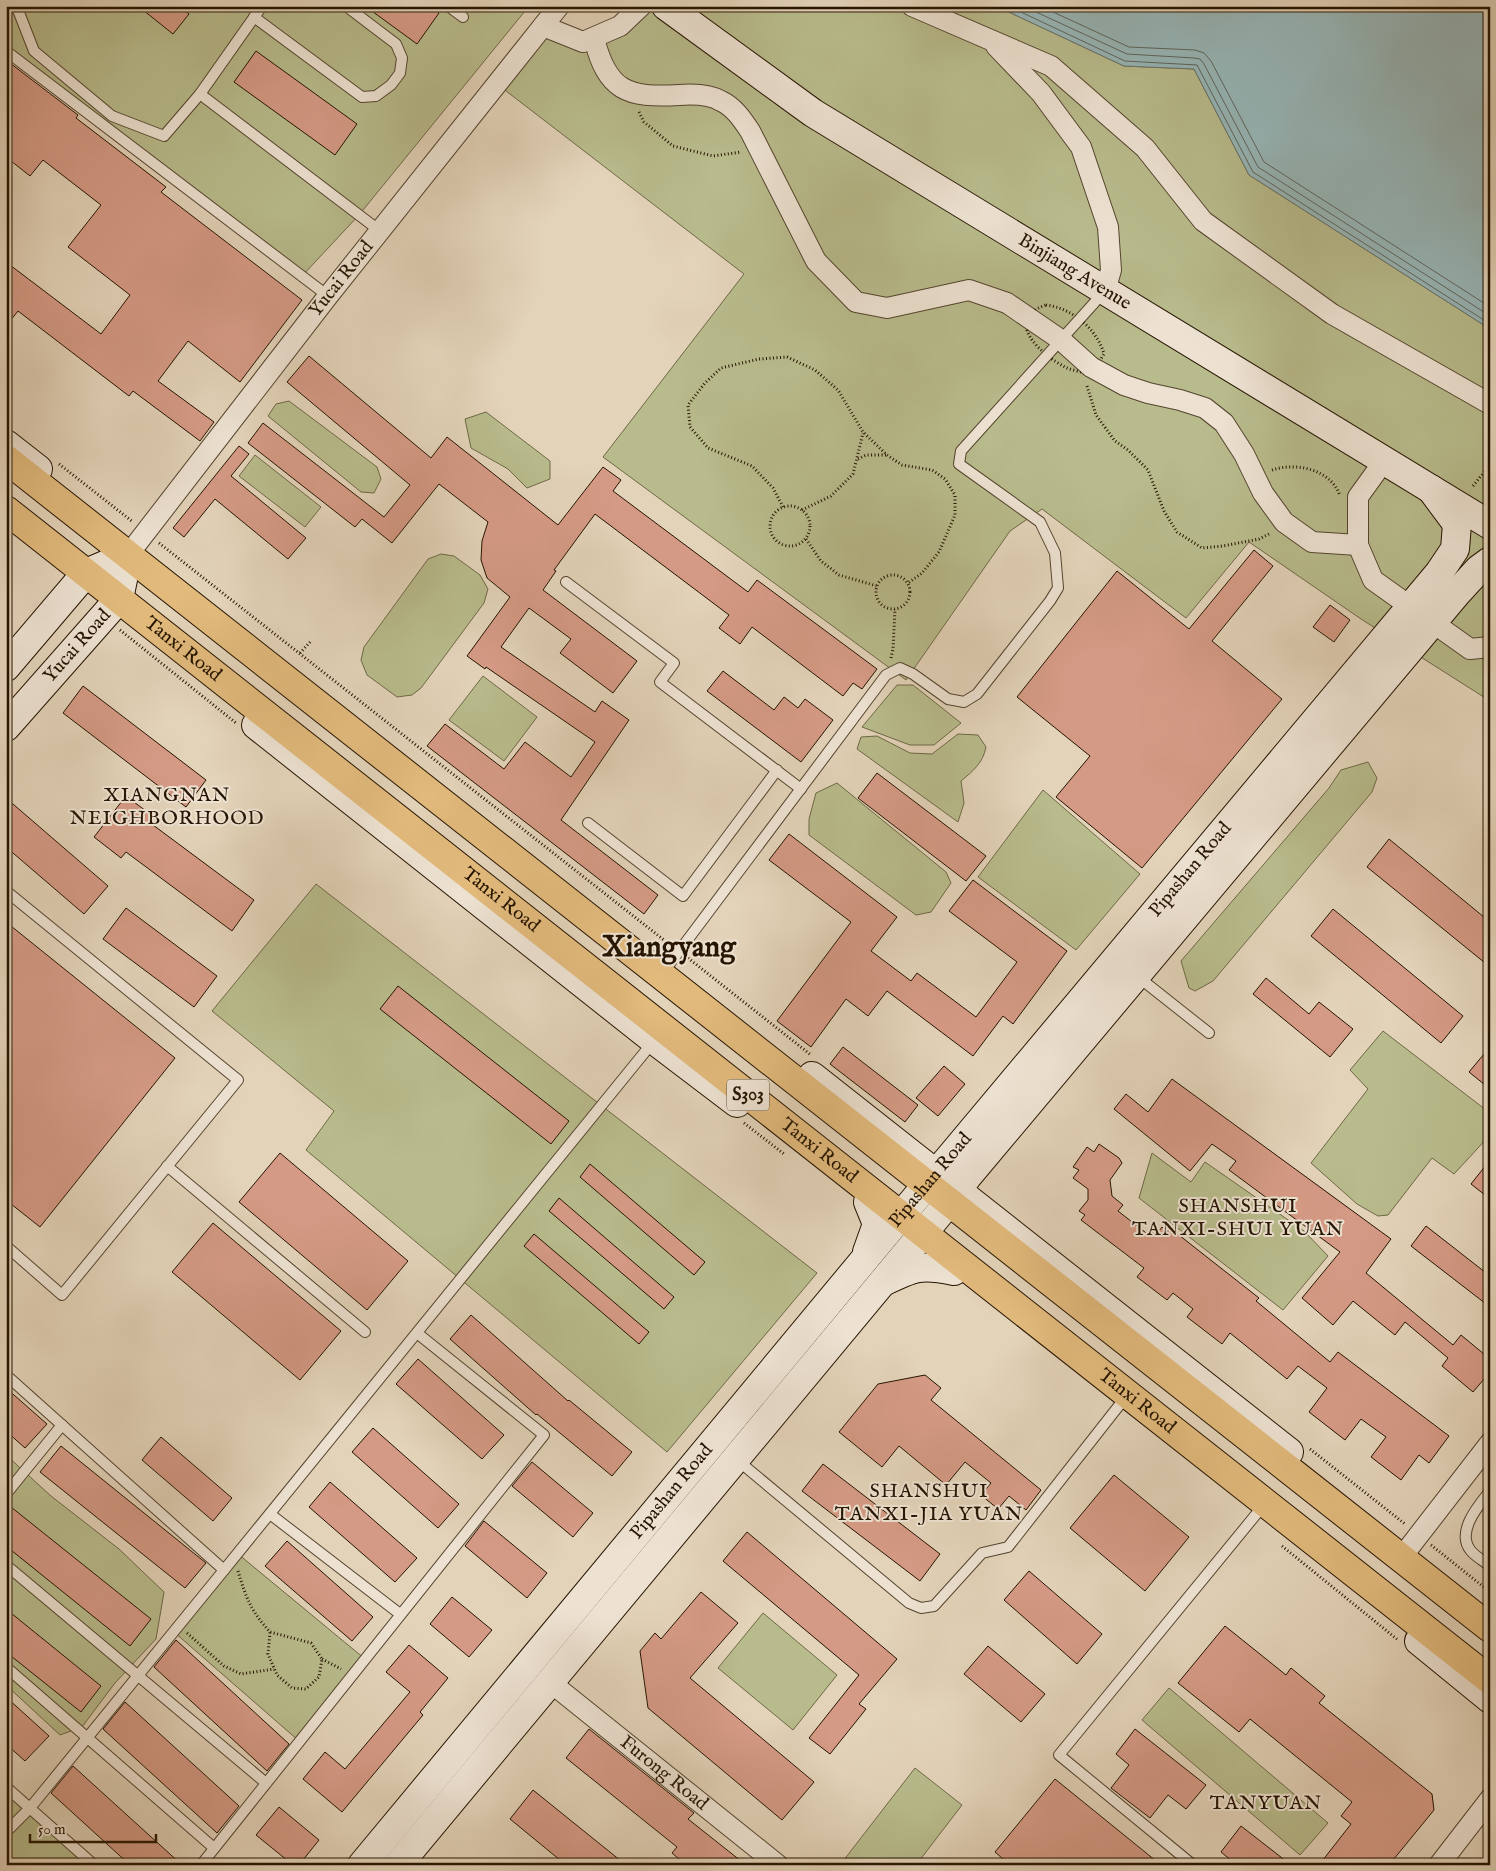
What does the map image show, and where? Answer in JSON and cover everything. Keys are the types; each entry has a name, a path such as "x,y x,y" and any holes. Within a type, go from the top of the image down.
{"main road":[{"name":"S303","path":"6,459 136,544 670,964 932,1179 1410,1547 1490,1628"},
{"name":"Tanxi Road","path":"6,510 82,578 110,608 1490,1680"}],"street":[{"name":"Yucai Road","path":"6,727 110,608 136,544 328,296 559,6"},
{"path":"543,26 583,42 620,26 641,6"},
{"name":"Binjiang Avenue","path":"666,6 813,113 1490,526"},
{"path":"912,6 1051,66 1145,148 1203,221 1332,314 1490,404"},
{"path":"594,38 599,58 608,76 632,94 653,97 694,94 720,100 737,113 750,130 816,261 856,302 887,308 969,290 1007,303 1061,340 1091,367 1124,385 1204,408 1224,423 1244,454 1263,493 1284,522 1312,542 1358,545"},
{"path":"989,40 1041,93 1081,147 1108,228 1111,270 1105,291"},
{"path":"6,444 136,544"},
{"path":"1384,461 1358,497 1358,545 1374,580 1470,649 1487,653"},
{"name":"Pipashan Road","path":"362,1865 932,1179 981,1141 1136,976 1423,614 1439,573 1455,550 1456,524 1431,489"},
{"path":"6,527 82,578"},
{"name":"Yucai Road","path":"6,667 82,578 136,544"},
{"name":"Pipashan Road","path":"398,1865 954,1196 981,1141 1423,614 1490,561"},
{"path":"670,964 906,1150 932,1179"},
{"path":"659,1034 868,1202 898,1220"},
{"path":"906,1150 946,1148 981,1141 990,1216"},
{"path":"954,1196 990,1216 1490,1611"},
{"path":"863,1262 873,1241 877,1224 868,1202"},
{"path":"919,1237 954,1271 1490,1699"},
{"path":"882,1282 910,1269 931,1266 954,1271"},
{"path":"1410,1547 1490,1443"},
{"name":"Furong Road","path":"550,1682 778,1865"},
{"path":"1440,1865 1490,1799"}],"lane":[{"path":"13,6 18,10 34,51 112,116 164,136 200,94 262,6"},
{"path":"254,17 362,97 376,96 391,86 400,73 402,58 396,44 346,6"},
{"path":"448,6 463,17"},
{"path":"6,51 328,296"},
{"path":"200,94 380,231"},
{"path":"670,964 886,675 900,668 913,674 948,699 964,702 977,694 1050,601 1058,588 1056,553 1040,522 959,464 961,451 1105,291"},
{"path":"566,582 674,663 660,682 801,789"},
{"path":"588,822 683,896 777,770"},
{"path":"6,891 238,1080 62,1295 6,1246"},
{"path":"1136,976 1209,1033"},
{"path":"6,1832 30,1808 179,1626 659,1034"},
{"path":"167,1166 365,1332"},
{"path":"201,1865 544,1435 417,1333"},
{"path":"6,1374 224,1570"},
{"path":"735,1459 909,1603 921,1608 934,1606 982,1553 1008,1547 1121,1404"},
{"path":"6,1494 62,1425"},
{"path":"1490,1491 1471,1516 1466,1536 1470,1550 1490,1566"},
{"path":"1193,1865 1059,1755 1258,1512"},
{"path":"270,1514 400,1614"},
{"path":"6,1565 139,1674 266,1783"},
{"path":"6,1667 214,1848"},
{"path":"6,1787 94,1865"}],"path":[{"path":"628,91 644,122 673,146 713,156 760,151"},
{"path":"783,507 773,488 752,466 708,448 690,427 688,405 705,383 721,368 759,359 787,357 815,370 838,390 863,432 886,456 902,465 932,470 945,479 955,495 955,515 939,552 922,573 908,584"},
{"path":"1084,373 1096,415 1115,441 1128,450 1148,470 1164,510 1177,532 1202,548 1259,539 1277,530 1284,522"},
{"path":"802,510 831,496 853,474 863,432"},
{"path":"858,459 866,455 886,456"},
{"path":"58,463 136,544 300,653 670,964 817,1059"},
{"path":"1474,486 1490,465"},
{"path":"1257,481 1273,469 1294,466 1316,470 1337,487 1343,502"},
{"path":"790,506 802,510 809,520 810,527 806,539 801,543 788,546 781,544 772,535 770,528 772,515 783,507 790,506"},
{"path":"806,539 821,561 840,575 877,586"},
{"path":"895,574 908,584 910,589 909,600 895,609 884,606 876,594 877,586 884,577 895,574"},
{"path":"110,608 240,726"},
{"path":"886,675 893,649 895,609"},
{"path":"300,653 311,641"},
{"path":"742,1122 790,1158"},
{"path":"1303,1444 1410,1547 1490,1592"},
{"path":"1281,1546 1405,1645"},
{"path":"234,1558 248,1602 258,1619 270,1632 311,1643 322,1658 338,1668 356,1671"},
{"path":"179,1626 224,1666 241,1674 274,1669"},
{"path":"270,1632 268,1654 277,1675 292,1688 306,1689 319,1677 322,1658"}],"green space":[{"path":"6,6 522,6 525,11 359,215 302,276 6,56"},
{"path":"641,6 996,6 1124,66 1194,69 1249,175 1490,329 1490,701 1361,619 1249,542 1186,618 1042,509 1010,531 906,680 603,457 744,274 497,84 543,26 583,42"},
{"path":"289,401 377,467 381,479 374,493 361,492 268,416 276,404"},
{"path":"486,412 550,461 550,479 527,488 508,469 471,448 465,419"},
{"path":"255,455 321,507 305,527 239,476"},
{"path":"441,554 454,556 480,575 488,589 484,603 421,688 412,695 397,697 367,675 361,660 364,647 428,559"},
{"path":"483,676 537,717 504,761 449,720"},
{"path":"897,685 913,685 961,723 934,745 910,745 862,727"},
{"path":"958,734 978,735 986,747 980,762 961,781 964,803 958,822 857,749 861,737 877,736 910,753 932,754"},
{"path":"1368,762 1377,778 1372,792 1213,981 1195,991 1189,988 1181,961 1329,788 1341,770"},
{"path":"837,783 946,872 951,883 931,912 916,915 809,835 809,819 816,793"},
{"path":"1043,790 1140,874 1076,950 978,877"},
{"path":"316,884 817,1273 667,1452 306,1150 334,1111 212,1011"},
{"path":"1383,1031 1490,1113 1490,1135 1454,1174 1432,1158 1388,1215 1378,1216 1357,1204 1311,1163 1368,1089 1350,1070"},
{"path":"1152,1153 1191,1182 1205,1162 1304,1231 1328,1256 1283,1310 1139,1198"},
{"path":"6,1455 51,1496 119,1549 164,1592 156,1639 115,1683 82,1727 60,1735 6,1685"},
{"path":"238,1554 365,1659 299,1741 174,1632"},
{"path":"763,1613 837,1675 793,1730 718,1668"},
{"path":"1169,1688 1328,1823 1300,1855 1142,1720"},
{"path":"915,1768 962,1805 916,1865 840,1865"},
{"path":"6,1787 94,1865 6,1865"}],"water":[{"path":"996,6 1490,6 1490,329 1249,175 1194,69 1124,66"}],"building":[{"path":"138,6 179,6 189,14 173,34"},
{"path":"365,6 429,6 439,13 417,44"},
{"path":"256,51 357,124 335,155 234,82"},
{"path":"6,60 78,115 76,118 166,187 161,192 302,300 240,382 188,341 158,381 214,422 200,441 133,391 129,396 18,311 6,326 6,262 101,334 130,295 68,247 101,205 43,160 30,176 6,157"},
{"path":"309,356 431,458 447,437 558,525 603,467 621,480 613,491 748,592 757,580 877,669 862,689 853,683 843,696 752,627 740,644 719,628 729,615 595,514 554,570 556,571 543,590 637,661 613,693 560,653 571,639 529,608 501,647 595,712 602,701 629,720 561,820 658,895 644,914 427,746 445,724 504,769 525,742 571,777 595,742 467,656 510,597 487,578 481,560 482,541 488,522 439,484 392,543 362,519 355,527 248,443 263,423 384,517 410,485 287,382"},
{"path":"239,446 249,454 231,476 306,538 288,559 215,499 184,537 173,528"},
{"path":"1254,550 1273,566 1212,641 1282,699 1142,868 1056,797 1090,756 1017,697 1117,571 1189,629"},
{"path":"1330,605 1350,620 1334,642 1313,627"},
{"path":"723,671 774,710 784,697 798,708 805,699 833,720 801,762 707,691"},
{"path":"83,686 206,780 186,807 63,713"},
{"path":"877,773 986,856 966,881 858,798"},
{"path":"126,796 154,817 149,822 254,900 232,931 126,852 121,858 94,837"},
{"path":"6,798 108,886 84,914 6,847"},
{"path":"789,834 897,917 871,951 911,981 917,973 976,1017 1017,962 949,911 973,880 1067,951 1013,1024 1003,1016 973,1056 887,991 868,1016 846,999 811,1047 777,1021 851,922 769,860"},
{"path":"1389,839 1490,922 1490,967 1367,867"},
{"path":"126,908 217,976 194,1007 103,939"},
{"path":"1333,909 1463,1016 1441,1043 1311,936"},
{"path":"6,922 175,1058 40,1227 6,1200"},
{"path":"1266,978 1309,1014 1319,1002 1353,1029 1330,1057 1253,994"},
{"path":"398,986 569,1121 551,1144 380,1009"},
{"path":"843,1047 918,1105 905,1122 830,1064"},
{"path":"1490,1047 1490,1089 1469,1072"},
{"path":"944,1066 965,1084 938,1116 916,1098"},
{"path":"1172,1079 1391,1239 1366,1273 1453,1345 1461,1335 1490,1359 1490,1372 1473,1392 1442,1366 1448,1358 1405,1322 1395,1335 1353,1301 1333,1325 1302,1298 1340,1252 1229,1170 1236,1161 1212,1144 1190,1171 1114,1109 1126,1094 1148,1112"},
{"path":"1099,1144 1119,1158 1122,1163 1110,1180 1112,1196 1123,1205 1118,1211 1150,1236 1153,1231 1157,1234 1162,1227 1167,1232 1170,1228 1259,1298 1256,1301 1330,1362 1338,1352 1449,1436 1429,1463 1419,1455 1401,1480 1371,1457 1386,1437 1361,1419 1345,1440 1309,1412 1327,1388 1298,1366 1287,1379 1230,1333 1222,1344 1187,1317 1193,1309 1173,1293 1167,1300 1137,1277 1144,1268 1081,1220 1085,1215 1079,1211 1088,1200 1088,1189 1073,1178 1079,1170 1073,1167 1087,1147 1094,1152"},
{"path":"280,1153 408,1261 367,1310 239,1202"},
{"path":"1490,1160 1490,1199 1471,1184"},
{"path":"590,1164 705,1262 694,1275 580,1177"},
{"path":"559,1198 674,1297 664,1309 549,1211"},
{"path":"213,1223 341,1331 300,1380 172,1272"},
{"path":"1426,1226 1490,1276 1490,1307 1411,1246"},
{"path":"534,1234 649,1332 639,1344 524,1246"},
{"path":"471,1315 568,1401 632,1452 612,1476 536,1415 450,1339"},
{"path":"418,1359 504,1435 482,1459 396,1384"},
{"path":"925,1375 941,1388 931,1400 1041,1490 1026,1510 1009,1496 998,1509 981,1495 991,1483 965,1462 946,1485 899,1446 882,1467 839,1432 878,1384"},
{"path":"6,1388 47,1424 25,1448 6,1431"},
{"path":"373,1428 459,1504 438,1528 352,1452"},
{"path":"161,1437 232,1498 213,1521 142,1460"},
{"path":"61,1446 206,1563 185,1588 40,1472"},
{"path":"532,1462 593,1513 573,1537 512,1486"},
{"path":"823,1464 940,1554 920,1581 802,1491"},
{"path":"1114,1475 1189,1537 1145,1591 1070,1528"},
{"path":"330,1482 417,1558 395,1582 309,1507"},
{"path":"6,1503 151,1619 130,1646 6,1546"},
{"path":"484,1521 547,1573 527,1598 465,1546"},
{"path":"747,1532 897,1659 859,1704 866,1709 830,1754 809,1738 859,1675 723,1561"},
{"path":"287,1541 373,1617 352,1641 265,1566"},
{"path":"1029,1571 1102,1634 1077,1664 1004,1600"},
{"path":"701,1592 738,1623 690,1678 814,1782 782,1820 648,1708 640,1651 655,1633 661,1639"},
{"path":"452,1597 492,1630 469,1657 430,1624"},
{"path":"6,1609 101,1686 81,1712 6,1652"},
{"path":"1225,1626 1286,1675 1291,1668 1325,1696 1319,1703 1432,1794 1434,1810 1389,1865 1319,1865 1351,1824 1341,1816 1352,1802 1250,1719 1239,1732 1178,1683"},
{"path":"176,1640 289,1744 267,1771 154,1667"},
{"path":"409,1645 448,1678 420,1712 423,1715 342,1812 303,1779 325,1752 345,1769 410,1692 386,1672"},
{"path":"988,1646 1045,1694 1021,1722 964,1674"},
{"path":"6,1697 49,1736 25,1761 6,1744"},
{"path":"125,1702 239,1806 217,1833 103,1729"},
{"path":"589,1729 694,1813 688,1819 746,1865 686,1865 672,1853 677,1847 566,1758"},
{"path":"1135,1729 1206,1785 1186,1809 1168,1795 1150,1818 1111,1788 1129,1765 1116,1754"},
{"path":"73,1766 182,1865 130,1865 51,1793"},
{"path":"1055,1779 1161,1865 1010,1865 995,1852"},
{"path":"533,1790 626,1865 566,1865 510,1819"},
{"path":"279,1807 319,1840 299,1865 293,1865 256,1835"},
{"path":"1241,1826 1291,1865 1237,1865 1221,1852"}],"district":[{"name":"XIANGNAN NEIGHBORHOOD","path":"167,806"},
{"name":"Xiangyang","path":"669,948"},
{"name":"SHANSHUI TANXI-SHUI YUAN","path":"1238,1218"},
{"name":"SHANSHUI TANXI-JIA YUAN","path":"929,1502"},
{"name":"TANYUAN","path":"1266,1803"}]}
